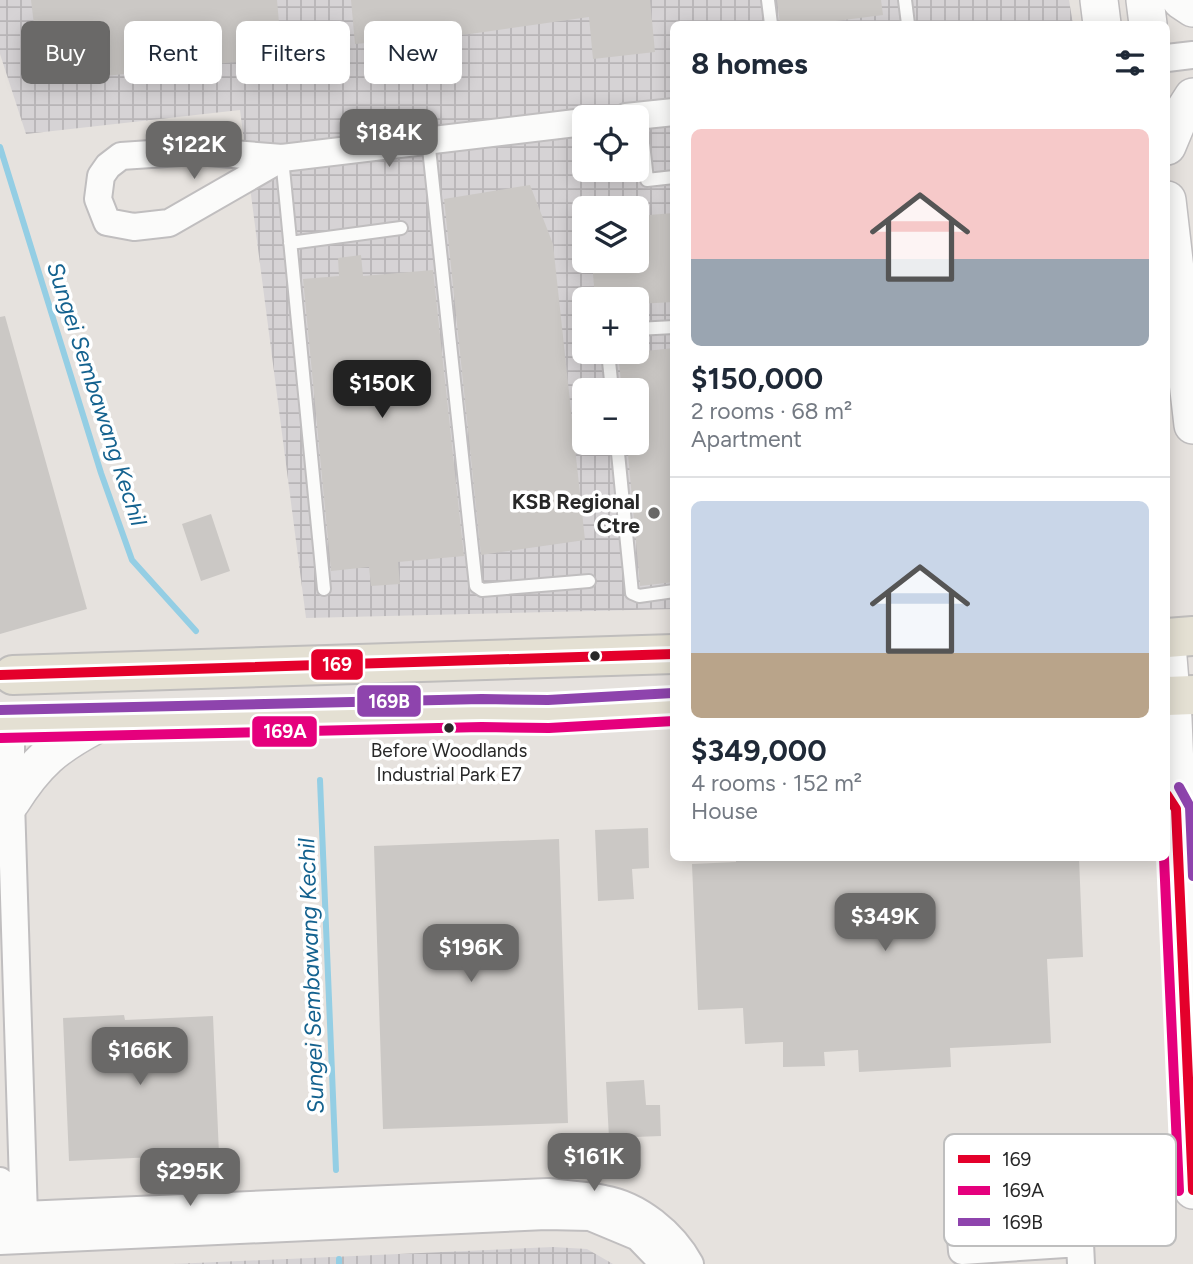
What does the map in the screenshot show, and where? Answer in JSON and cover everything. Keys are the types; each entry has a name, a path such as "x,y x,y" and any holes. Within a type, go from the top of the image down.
{"main road":[{"path":"1099,0 1102,21"},
{"path":"1145,0 1147,21"},
{"path":"1181,0 1193,8"},
{"path":"1170,139 1193,97"},
{"path":"1170,226 1193,425"},
{"path":"1170,638 1193,636"},
{"path":"6,675 670,654"},
{"path":"1170,660 1177,696 1172,802 1193,1190"},
{"path":"6,724 548,714 670,707"},
{"path":"11,802 30,771 64,741 97,724"}],"street":[{"path":"1170,58 1193,55"},
{"path":"649,114 670,112"},
{"path":"282,158 169,223 134,227 107,222 98,199 101,177 108,166 121,156 196,151 282,158 572,123"},
{"path":"0,1241 8,1214 11,802 6,724"},
{"path":"0,1181 8,1214"},
{"path":"8,1214 548,1192 607,1199 643,1214 679,1260"},
{"path":"0,1241 546,1216 590,1217 638,1237 679,1260"},
{"path":"0,1227 3,1264"},
{"path":"961,1246 961,1251 1035,1246"},
{"path":"1080,1246 1081,1264"}],"lane":[{"path":"768,0 771,21"},
{"path":"905,0 908,21"},
{"path":"428,139 476,586 482,590 589,581"},
{"path":"282,158 324,589"},
{"path":"649,180 670,177"},
{"path":"290,243 401,228"},
{"path":"649,328 670,327"},
{"path":"618,455 632,593 639,596 670,592"}],"shaded area":[{"path":"0,0 1069,0 1072,21 670,21 670,609 306,618 240,110 26,134 0,54"},
{"path":"553,1247 587,1249 613,1264 173,1264"}],"building":[{"path":"31,0 277,0 279,21 236,21 236,62 222,63 222,21 124,21 124,74 110,76 110,21 34,21"},
{"path":"351,0 650,0 655,52 593,59 589,17 462,35 462,21 364,21 364,43 355,44"},
{"path":"777,0 881,0 883,15 836,21 780,21"},
{"path":"530,185 553,244 572,420 572,455 576,455 585,540 481,555 444,199"},
{"path":"670,213 670,302 649,303 649,287 594,287 593,273 649,273 649,215"},
{"path":"361,255 363,276 433,270 464,556 398,562 400,584 371,586 369,567 331,571 303,279 339,276 338,258"},
{"path":"5,316 87,609 0,634 0,317"},
{"name":"KSB Regional Ctre","path":"670,348 670,582 640,586 628,455 649,455 649,378 621,378 619,364 649,364 649,351"},
{"path":"211,514 230,571 201,581 182,524"},
{"path":"648,828 649,868 632,869 634,899 598,901 595,830"},
{"path":"559,839 568,1123 383,1129 374,846"},
{"path":"1079,861 1083,957 1047,959 1051,1043 950,1048 951,1067 859,1072 858,1050 824,1052 825,1066 783,1067 783,1042 745,1044 743,1008 698,1010 692,864"},
{"path":"124,1015 125,1020 213,1016 219,1154 69,1161 63,1018"},
{"path":"644,1080 646,1105 660,1105 661,1136 609,1138 606,1082"}],"waterway":[{"name":"Sungei Sembawang Kechil","path":"0,147 101,473 132,560 196,631"},
{"name":"Sungei Sembawang Kechil","path":"320,780 336,1170"},
{"name":"Sungei Sembawang Kechil","path":"339,1259 339,1264"}],"transit line":[{"name":"169","path":"0,675 670,654"},
{"name":"169B","path":"0,710 482,699 548,700 670,693"},
{"name":"169A","path":"0,738 482,727 549,728 670,721"},
{"name":"169B","path":"1179,787 1190,807 1193,876"},
{"name":"169","path":"1170,800 1176,809 1193,1190"},
{"name":"169A","path":"1164,861 1179,1191"}],"place":[{"name":"KSB Regional Ctre","path":"654,513"},
{"name":"Before Woodlands Industrial Park E7","path":"449,728"}]}
